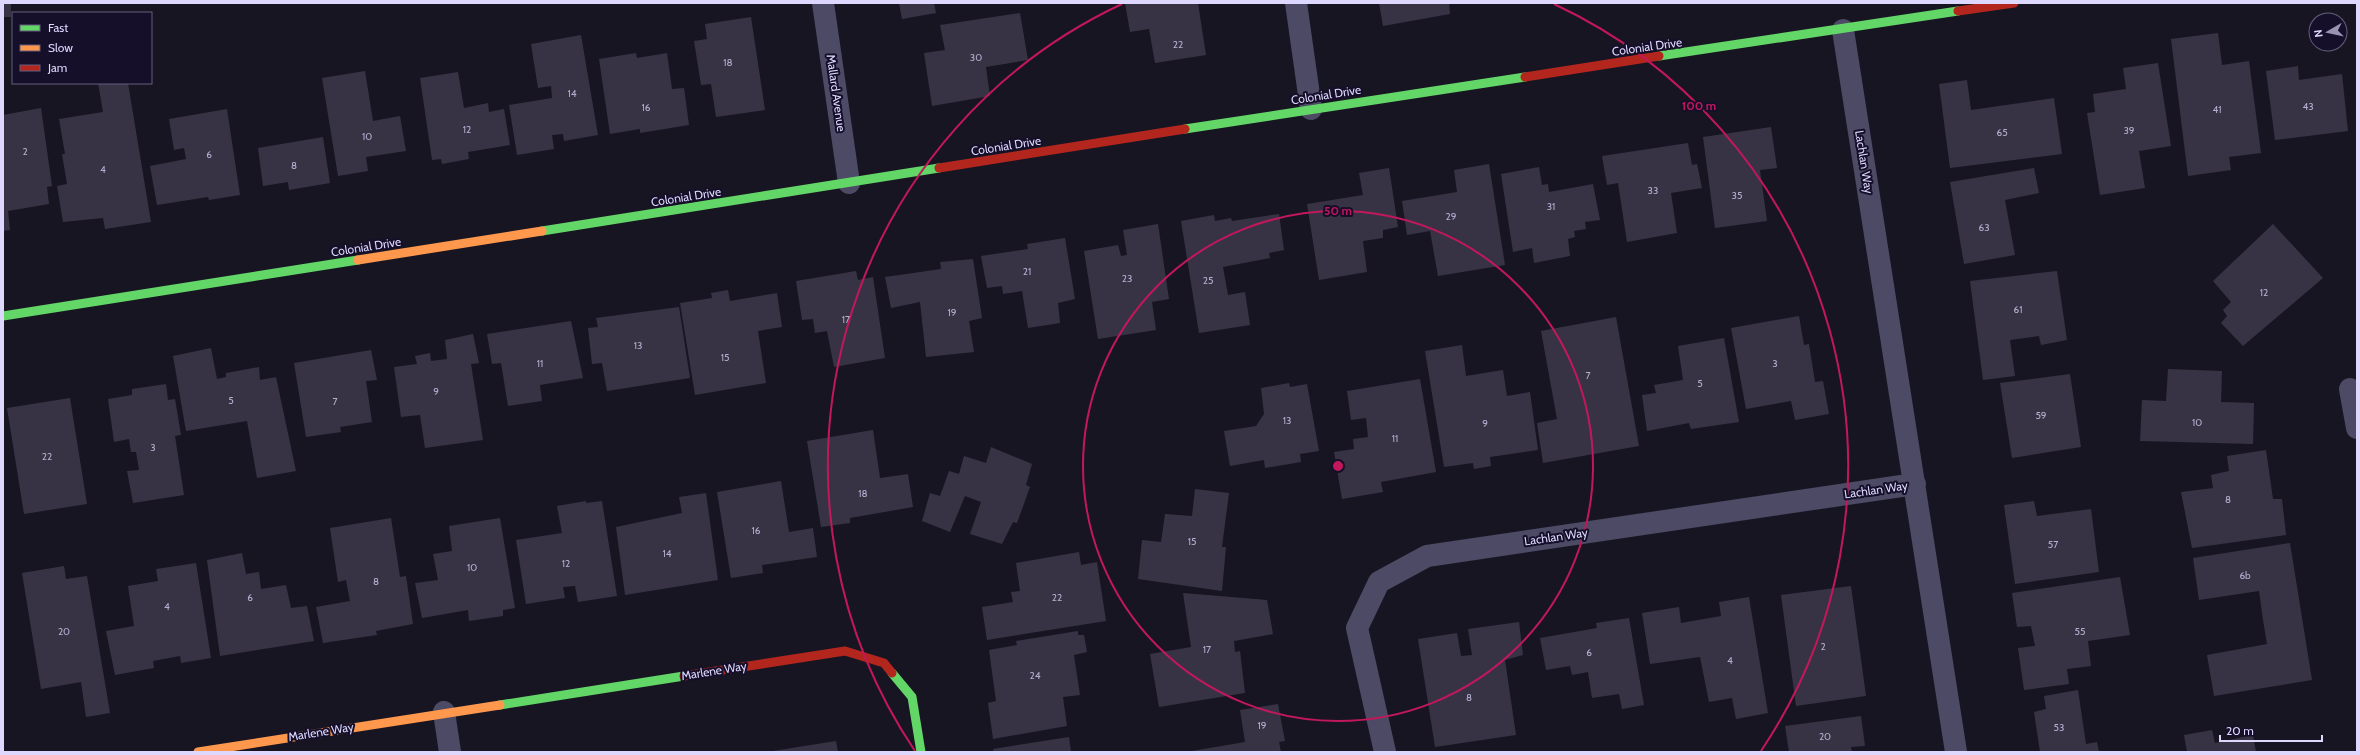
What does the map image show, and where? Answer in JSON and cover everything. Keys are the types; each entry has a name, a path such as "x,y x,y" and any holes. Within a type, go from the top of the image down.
{"street":[{"name":"Mallard Avenue","path":"823,3 849,183"},
{"path":"1296,3 1311,109"},
{"name":"Colonial Drive","path":"3,316 1311,109 1843,30 2014,3"},
{"name":"Lachlan Way","path":"1843,30 1956,752"},
{"path":"2350,389 2357,428"},
{"name":"Lachlan Way","path":"1385,752 1358,628 1379,582 1427,556 1915,484"},
{"name":"Marlene Way","path":"198,752 444,712 845,651 884,663 912,697 920,752"},
{"path":"444,712 450,752"}],"building":[{"path":"3,3 11,3 11,17 3,17"},
{"path":"899,3 934,3 936,13 902,19"},
{"path":"1125,3 1198,3 1206,55 1155,63 1149,29 1130,32"},
{"path":"1379,3 1449,3 1450,14 1383,26"},
{"path":"1020,13 1028,60 986,67 990,96 932,106 924,53 945,50 940,25"},
{"path":"751,17 765,110 716,117 711,84 701,85 694,41 707,39 705,24"},
{"path":"2218,33 2222,65 2249,61 2261,153 2229,157 2231,170 2188,176 2171,39"},
{"path":"581,35 598,135 564,141 563,134 552,135 554,149 517,155 509,105 552,98 551,86 538,88 531,44"},
{"path":"636,53 637,58 667,53 672,89 684,88 689,125 640,133 640,129 610,134 599,59"},
{"path":"2158,63 2171,146 2139,151 2145,188 2100,195 2087,113 2095,112 2093,94 2126,89 2123,68"},
{"path":"2298,66 2299,80 2342,74 2348,131 2275,140 2266,71"},
{"path":"365,71 373,121 400,116 406,151 366,157 368,171 338,176 322,78"},
{"path":"458,72 464,108 488,103 489,112 504,109 510,145 468,152 469,159 442,164 441,159 432,160 420,78"},
{"path":"1967,80 1971,110 2054,98 2062,154 1950,168 1939,84"},
{"path":"98,84 128,84 151,222 105,229 103,218 63,222 57,186 67,184 62,154 65,154 59,119 103,112"},
{"path":"41,108 52,186 47,187 49,204 8,211 10,230 3,231 3,115"},
{"path":"227,109 240,195 209,200 208,197 157,205 150,166 186,159 184,148 174,150 169,119"},
{"path":"1771,127 1777,168 1760,170 1767,221 1715,228 1703,137"},
{"path":"323,137 330,183 289,190 288,182 263,186 258,148"},
{"path":"1688,143 1692,165 1697,164 1702,188 1671,193 1677,233 1627,242 1618,183 1607,185 1602,156"},
{"path":"1489,164 1505,265 1438,276 1430,231 1407,235 1402,201 1457,192 1454,170"},
{"path":"1539,167 1542,185 1548,184 1549,192 1593,184 1600,220 1585,222 1586,229 1574,231 1575,237 1568,239 1570,256 1534,263 1532,248 1513,252 1501,174"},
{"path":"1389,168 1398,227 1383,230 1383,238 1363,241 1367,272 1319,280 1307,204 1363,195 1359,173"},
{"path":"2034,168 2039,193 2005,200 2015,255 1964,264 1950,182"},
{"path":"1279,214 1284,250 1269,253 1270,258 1223,267 1228,295 1245,292 1250,325 1199,333 1181,221 1214,215 1215,221 1231,218 1232,221"},
{"path":"1158,224 1169,299 1152,302 1156,330 1098,339 1084,251 1118,245 1121,256 1127,255 1123,230"},
{"path":"2273,224 2323,278 2243,346 2221,323 2227,316 2223,310 2231,302 2213,281"},
{"path":"1065,238 1075,299 1058,303 1060,323 1028,328 1022,291 1003,294 1002,286 987,288 981,256 1028,249 1027,244"},
{"path":"973,259 982,318 969,321 974,352 926,357 920,302 891,308 885,277 941,269 940,262"},
{"path":"856,271 858,280 873,277 885,358 834,367 827,331 815,333 813,319 802,320 796,281"},
{"path":"2057,271 2067,340 2041,345 2039,336 2010,340 2015,376 1983,380 1970,281"},
{"path":"728,290 730,301 777,293 782,327 758,331 766,383 695,395 680,303 712,298 711,293"},
{"path":"679,307 690,378 607,391 602,363 592,364 588,328 598,327 596,318"},
{"path":"1799,316 1804,345 1809,344 1815,382 1823,381 1829,414 1795,420 1791,401 1746,409 1731,328"},
{"path":"1616,317 1639,446 1543,463 1537,423 1557,419 1541,331"},
{"path":"571,321 583,378 540,385 542,401 508,406 501,363 492,364 487,334"},
{"path":"473,334 479,363 471,364 483,440 425,448 420,415 401,417 394,367 417,364 415,356 430,353 431,361 447,359 445,340"},
{"path":"1724,338 1739,422 1691,429 1689,423 1647,431 1642,395 1656,393 1654,385 1683,380 1678,346"},
{"path":"1462,345 1466,376 1503,370 1507,396 1530,392 1538,450 1490,457 1491,466 1474,469 1473,463 1444,467 1425,351"},
{"path":"211,348 217,379 226,377 226,373 259,367 260,380 276,377 296,471 257,478 247,421 186,431 173,356"},
{"path":"371,350 377,380 366,381 372,422 340,427 341,432 306,437 294,363"},
{"path":"2168,369 2222,371 2221,402 2254,403 2253,444 2140,441 2142,400 2166,401"},
{"path":"2070,374 2081,447 2012,458 2000,383"},
{"path":"1420,379 1436,472 1381,482 1383,492 1342,499 1334,452 1354,449 1353,439 1368,437 1366,418 1351,420 1347,391"},
{"path":"1289,383 1290,387 1307,384 1319,451 1300,454 1301,462 1265,468 1264,460 1230,466 1224,431 1256,426 1264,414 1261,388"},
{"path":"166,384 168,400 175,399 181,435 175,436 184,495 133,503 127,471 139,470 136,452 131,452 129,439 114,442 108,399 132,395 132,389"},
{"path":"70,398 87,504 24,514 7,408"},
{"path":"873,430 880,478 908,474 913,507 850,518 850,523 821,527 807,441"},
{"path":"991,447 1032,464 1026,485 1030,487 1017,523 1013,522 1002,544 970,534 981,502 965,496 950,532 922,521 930,493 940,496 949,471 959,474 964,456 986,463"},
{"path":"2266,450 2273,499 2282,499 2286,535 2192,548 2181,492 2213,488 2211,475 2229,471 2227,456"},
{"path":"781,481 789,532 813,528 817,557 762,565 763,573 731,578 717,492"},
{"path":"1195,489 1229,493 1222,547 1226,547 1222,591 1138,579 1142,540 1161,542 1165,514 1192,516"},
{"path":"706,493 718,580 625,595 616,527 682,513 679,497"},
{"path":"586,501 586,503 602,501 617,596 578,602 575,586 563,587 565,598 526,604 516,540 562,533 557,506"},
{"path":"2034,501 2037,516 2091,509 2099,572 2015,584 2004,505"},
{"path":"391,518 400,577 406,576 413,624 376,631 377,635 323,643 316,607 350,601 346,580 338,582 330,528"},
{"path":"500,518 515,608 503,610 503,616 469,621 468,610 422,618 415,583 438,580 433,554 452,551 449,526"},
{"path":"2290,543 2312,680 2214,696 2207,655 2267,644 2259,591 2199,600 2193,558"},
{"path":"1079,552 1081,565 1097,562 1106,621 987,640 982,607 1013,602 1011,592 1020,591 1016,563"},
{"path":"242,553 246,574 259,572 261,589 286,585 291,608 307,606 314,641 220,656 207,560"},
{"path":"196,563 211,658 181,663 180,656 153,661 154,668 115,675 106,631 134,626 128,586 158,581 156,569"},
{"path":"64,566 66,579 87,576 110,713 86,717 81,682 41,689 22,573"},
{"path":"2120,577 2130,635 2088,641 2091,666 2067,669 2069,684 2024,690 2018,648 2035,646 2031,626 2017,627 2012,593"},
{"path":"1851,586 1866,696 1796,706 1781,595"},
{"path":"1183,593 1267,600 1273,634 1234,641 1235,652 1240,651 1245,693 1159,707 1150,654 1191,647"},
{"path":"1749,597 1768,713 1736,719 1732,698 1709,702 1700,657 1650,664 1642,613 1679,607 1681,623 1721,616 1719,602"},
{"path":"1629,618 1644,705 1622,709 1619,694 1592,698 1588,672 1572,675 1570,666 1546,670 1540,638 1597,628 1596,623"},
{"path":"1519,622 1523,655 1505,660 1516,735 1435,747 1418,639 1457,633 1461,656 1472,655 1468,629"},
{"path":"1078,631 1078,635 1084,635 1087,652 1074,655 1080,695 1063,697 1067,726 993,739 988,703 996,701 989,650 1017,645 1016,641"},
{"path":"2078,690 2086,744 2097,742 2099,752 2040,752 2034,712 2046,709 2044,696"},
{"path":"1278,704 1285,741 1279,742 1281,752 1186,752 1245,742 1240,710"},
{"path":"1861,716 1865,746 1851,747 1852,752 1789,752 1785,726"},
{"path":"2212,730 2215,743 2253,735 2256,752 2187,752 2184,735"},
{"path":"1069,737 1071,752 994,752 993,749"},
{"path":"836,741 838,752 773,752 773,751"}],"traffic: fast":[{"path":"1659,56 1958,11"},
{"path":"1185,129 1525,77"},
{"path":"542,231 939,168"},
{"path":"3,316 358,260"},
{"path":"892,673 912,697 921,752"},
{"path":"500,705 684,676"}],"traffic: slow":[{"path":"358,260 542,231"},
{"path":"198,752 500,705"}],"traffic: jam":[{"path":"1958,11 2014,3"},
{"path":"1525,77 1659,56"},
{"path":"939,168 1185,129"},
{"path":"684,676 845,651 884,663 892,673"}]}
